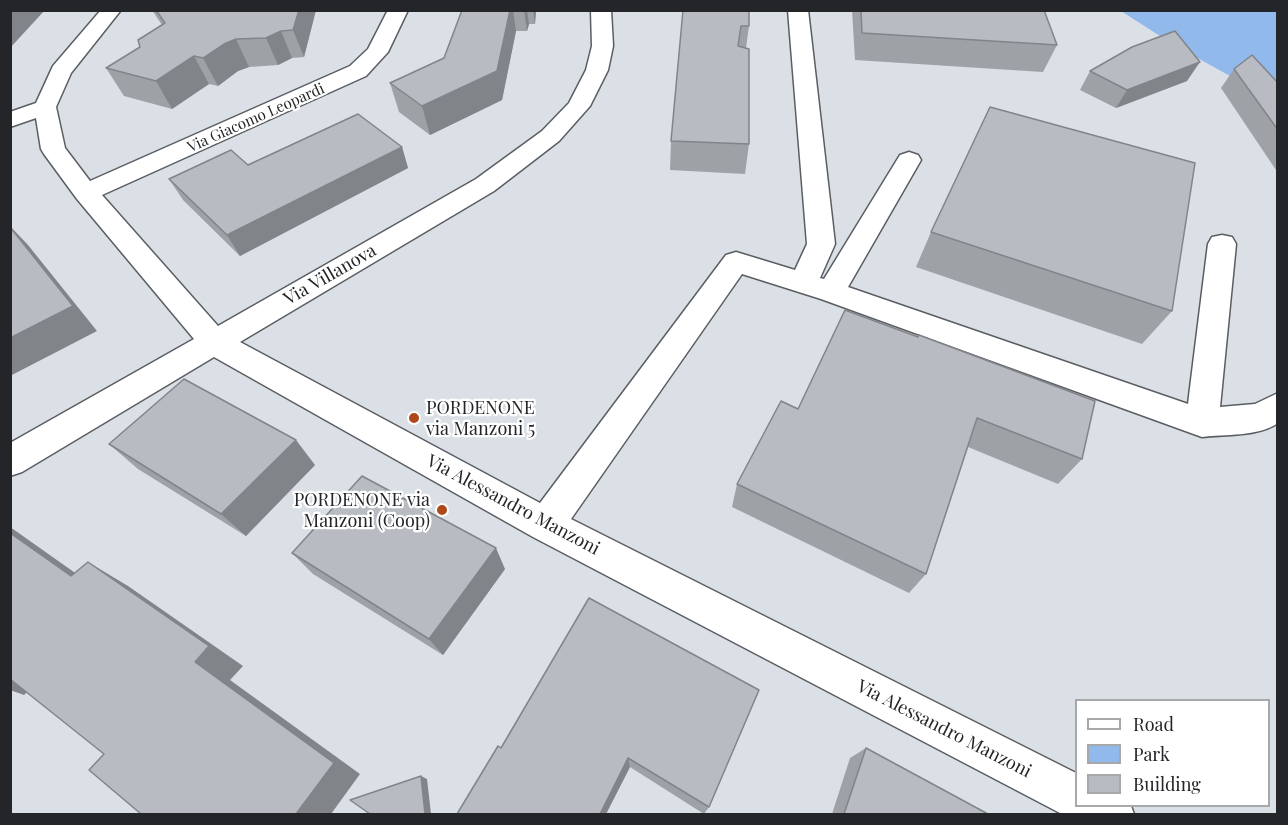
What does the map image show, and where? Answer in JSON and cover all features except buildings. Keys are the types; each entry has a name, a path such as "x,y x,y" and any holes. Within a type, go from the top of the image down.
{"street":[{"path":"10,120 45,107 61,71 112,10"},
{"name":"Via Giacomo Leopardi","path":"86,193 358,71 377,52 398,10"},
{"name":"Via Villanova","path":"10,461 485,185 538,148 568,120 587,92 597,71 603,44 599,16 601,10"},
{"name":"Via Villanova","path":"603,44 613,30 621,10"},
{"path":"798,10 821,244 817,288"},
{"name":"Via Alessandro Manzoni","path":"45,107 53,149 86,193 215,343 546,525 1075,796"},
{"path":"817,288 909,160"},
{"path":"1202,423 1221,244"},
{"path":"546,525 736,262 817,288 1202,423 1261,417 1278,406"},
{"path":"1095,807 1111,814"}],"green space":[{"path":"1121,11 1277,11 1277,102 1174,45"}],"place":[{"name":"PORDENONE via Manzoni 5","path":"414,418"},
{"name":"PORDENONE via Manzoni (Coop)","path":"442,510"}]}
